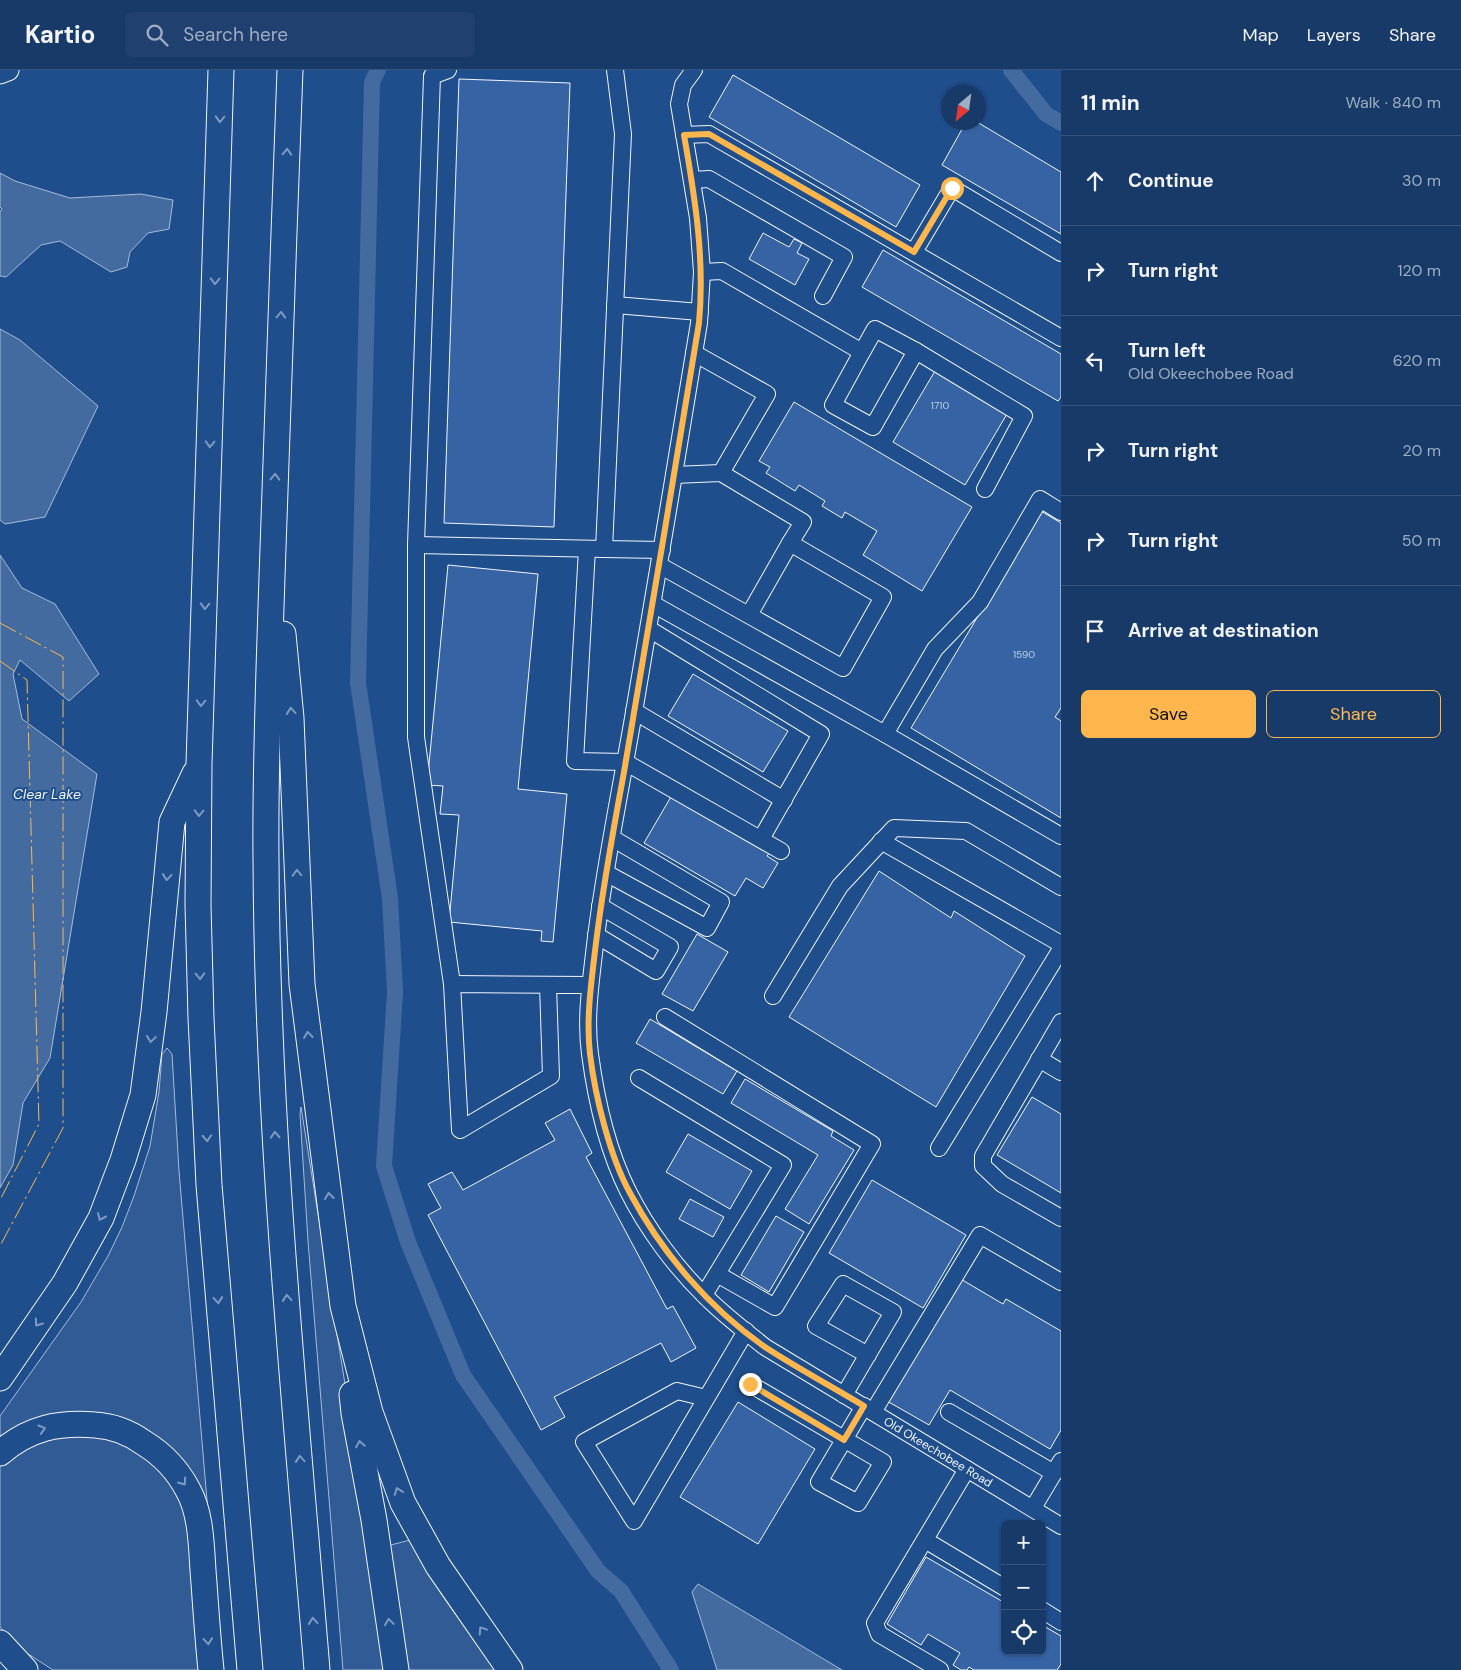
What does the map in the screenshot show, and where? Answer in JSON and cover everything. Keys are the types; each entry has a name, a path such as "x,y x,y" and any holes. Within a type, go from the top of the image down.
{"highway":[{"path":"222,70 199,764 199,961 207,1149 218,1301 250,1670"},
{"path":"290,70 267,749 266,851 271,1054 278,1192 317,1670"},
{"path":"274,526 291,718 302,984 344,1306 354,1413 374,1520 396,1670"},
{"path":"0,1378 65,1283 101,1218 123,1160 143,1095 154,1012 172,822 199,764"},
{"path":"344,1306 370,1412 403,1503 438,1566 510,1670"},
{"path":"0,1453 23,1436 46,1427 77,1423 102,1425 130,1434 154,1449 172,1467 188,1490 198,1520 211,1670"},
{"path":"0,1644 26,1670"}],"main road":[{"path":"0,73 8,70"}],"street":[{"path":"448,70 432,76 416,545 416,737 452,984 460,1130 551,1076 548,985"},
{"path":"604,549 623,134 615,70"},
{"name":"Old Okeechobee Road","path":"694,70 683,85 679,104 698,218 702,272 700,312 649,629 600,906 590,985 590,1053 603,1121 628,1191 651,1230 678,1266 704,1295 765,1346 1061,1526"},
{"path":"684,135 709,134 1061,338"},
{"path":"692,180 709,179 844,258 822,296"},
{"path":"914,252 952,188 1061,253"},
{"path":"702,272 722,271 862,352"},
{"path":"615,305 700,312"},
{"path":"916,351 873,427 833,405 875,329 916,351 1024,416 985,488"},
{"path":"694,353 767,394 721,473"},
{"path":"674,474 721,473 803,522 749,615"},
{"path":"886,734 935,650 980,602 1040,499 1061,512"},
{"path":"416,545 604,549 660,557 749,615 843,668 884,597 790,543"},
{"path":"587,549 575,761 626,762 781,851"},
{"path":"653,604 886,734 1061,836"},
{"path":"649,629 821,734 761,839"},
{"path":"634,711 784,800"},
{"path":"773,996 840,886 894,828 966,831 1061,887"},
{"path":"606,873 706,928 721,902 612,838"},
{"path":"882,841 1061,944"},
{"path":"596,935 656,971 670,947 600,906"},
{"path":"940,1148 1061,949"},
{"path":"452,984 590,985"},
{"path":"665,1017 872,1144 775,1307 717,1274"},
{"path":"1061,1022 983,1156 983,1166 1002,1184 1061,1218"},
{"path":"1039,1059 1061,1072"},
{"path":"639,1078 783,1165 704,1295"},
{"path":"750,1384 844,1440 868,1409 980,1235 1061,1282"},
{"path":"844,1395 868,1355 893,1312 843,1284 816,1326 868,1355"},
{"path":"706,1398 677,1391 584,1442 634,1521 746,1331"},
{"path":"949,1412 1057,1467 1032,1508"},
{"path":"940,1670 879,1634 875,1623 968,1469"},
{"path":"925,1540 1001,1586"},
{"path":"1046,1613 1061,1622"}],"shaded area":[{"path":"167,1048 172,1054 179,1171 208,1512 133,1429 0,1443 0,1416 81,1302 108,1256 122,1227 150,1146 159,1092 162,1054"},
{"path":"301,1107 348,1403 387,1670 343,1670 308,1241"},
{"path":"79,1431 133,1444 170,1480 184,1510 189,1531 199,1670 53,1670 22,1650 0,1627 0,1464 22,1445"},
{"path":"410,1540 442,1595 495,1670 408,1670 387,1546"}],"water":[{"path":"0,173 15,181 70,198 141,194 173,200 169,229 148,233 130,252 127,267 111,272 60,241 41,245 6,277 0,276 0,212 2,209 0,207"},
{"path":"0,329 20,340 98,406 45,517 5,524 0,520"},
{"name":"Clear Lake","path":"0,555 22,588 55,604 99,674 69,701 20,660 13,674 22,719 97,774 50,1058 23,1103 13,1165 0,1188"},
{"path":"698,1584 842,1670 717,1670 692,1592"}],"building":[{"path":"733,75 920,185 896,227 709,117"},
{"path":"459,79 570,83 554,527 444,523"},
{"path":"986,127 1061,172 1061,234 942,165 962,130 986,130"},
{"path":"763,233 789,247 794,239 802,243 797,253 809,259 795,285 749,259"},
{"path":"883,250 1061,354 1061,397 1058,401 862,287"},
{"path":"935,371 1007,414 965,485 893,442"},
{"path":"794,402 972,507 922,591 863,555 877,531 845,512 842,518 822,506 825,501 799,485 795,491 766,473 770,467 759,461"},
{"path":"1041,511 1061,523 1061,708 1055,717 1061,721 1061,818 911,728"},
{"path":"448,565 538,574 518,789 567,794 553,942 541,941 542,931 449,922 459,815 440,814 443,786 427,785"},
{"path":"693,674 788,731 763,772 668,716"},
{"path":"672,795 770,852 767,856 778,863 763,888 746,878 735,896 644,843"},
{"path":"879,871 951,918 954,911 1025,956 936,1107 789,1017"},
{"path":"697,934 728,952 693,1011 662,994"},
{"path":"650,1019 737,1071 723,1094 636,1043"},
{"path":"745,1079 833,1131 831,1136 854,1150 809,1224 785,1209 818,1155 731,1103"},
{"path":"1032,1097 1061,1114 1061,1193 997,1155"},
{"path":"570,1109 592,1153 586,1157 667,1309 673,1306 696,1348 671,1362 661,1343 554,1397 565,1417 541,1430 428,1215 441,1208 428,1184 452,1172 463,1190 555,1140 545,1123"},
{"path":"688,1134 752,1171 730,1209 666,1172"},
{"path":"872,1180 966,1235 923,1308 829,1253"},
{"path":"690,1199 724,1217 713,1237 679,1219"},
{"path":"776,1216 804,1232 769,1292 741,1275"},
{"path":"959,1278 1003,1304 1006,1299 1061,1331 1061,1430 1050,1449 950,1390 929,1425 887,1401"},
{"path":"738,1402 815,1449 758,1544 680,1497"},
{"path":"926,1557 1001,1601 1001,1655 1046,1655 1046,1627 1061,1636 1061,1664 1057,1670 974,1670 969,1667 967,1670 961,1670 953,1665 960,1653 928,1634 921,1645 887,1624"}],"waterway":[{"path":"378,70 372,82 358,683 390,898 395,992 384,1166 408,1242 463,1375 598,1571 621,1591 671,1670"},
{"path":"1011,70 1046,114 1061,123"}],"power":[{"path":"0,623 63,657 63,1128 0,1246"},
{"path":"0,661 27,680 39,1124 0,1200"}],"route":[{"path":"750,1384 844,1440 864,1406 765,1346 730,1320 678,1266 651,1230 628,1191 603,1121 590,1053 589,998 599,914 649,629 699,323 702,294 698,218 684,135 709,134 914,252 952,188"}]}
